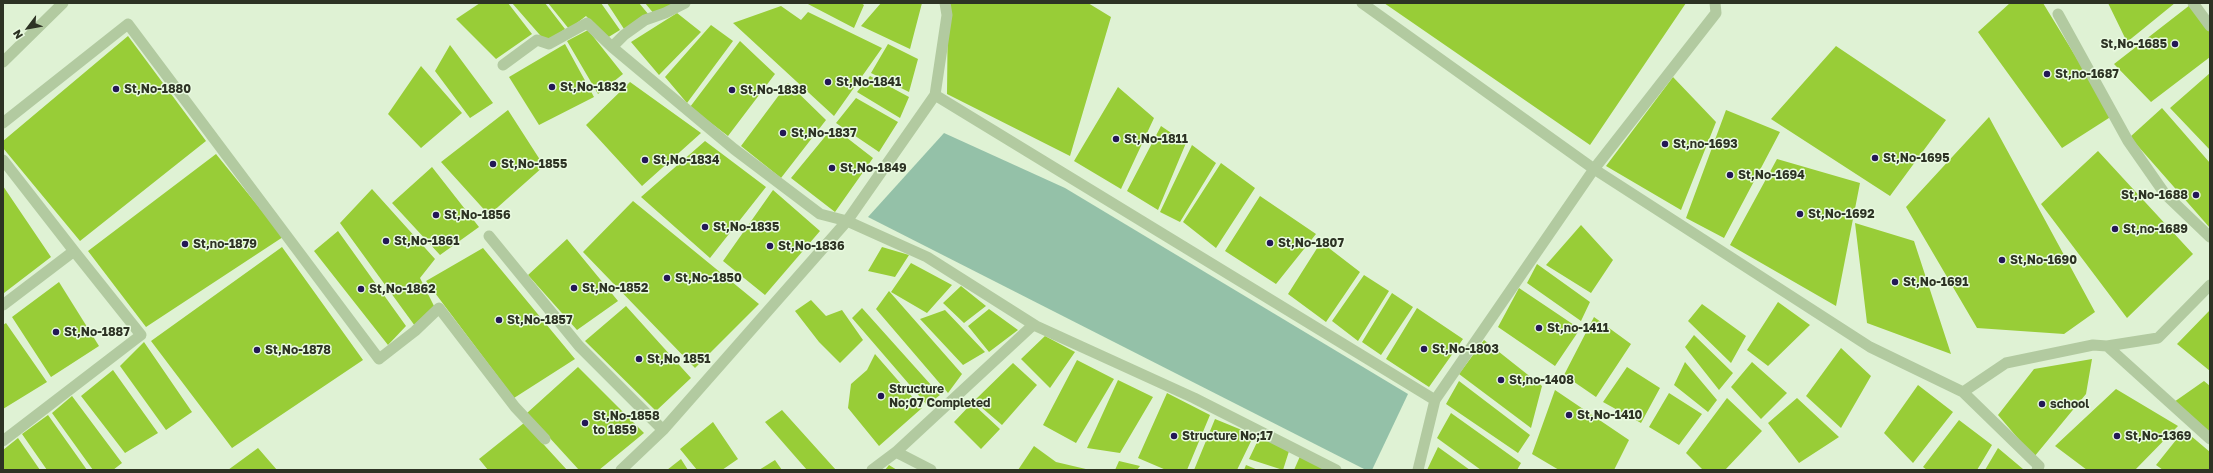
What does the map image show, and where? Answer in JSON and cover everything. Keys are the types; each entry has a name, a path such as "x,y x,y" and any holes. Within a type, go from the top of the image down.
{"street":[{"path":"3,62 63,3"},
{"path":"612,47 624,35 644,20 665,13 685,3"},
{"path":"621,470 663,430 847,221 935,95 947,15 945,3"},
{"path":"1362,3 1594,169 1870,347 1963,392 2038,466 2037,470"},
{"path":"1418,470 1435,400 1594,169 1716,13 1715,3"},
{"path":"2193,3 2210,26"},
{"path":"2058,14 2128,141 2165,194 2210,238"},
{"path":"503,65 537,40 549,44 587,22 612,47 734,149 791,194 820,214 847,221 927,256 1036,326 1194,398 1336,470"},
{"path":"3,123 128,24 379,359 415,331 439,308 515,407 545,439"},
{"path":"935,95 1435,400"},
{"path":"3,160 74,252 142,335 3,441"},
{"path":"489,236 579,346 663,430"},
{"path":"3,305 74,252"},
{"path":"1963,392 2006,363 2093,345 2107,346 2158,338 2210,285"},
{"path":"872,470 896,452 1032,326 1036,326"},
{"path":"2107,346 2210,439"},
{"path":"896,452 931,470"}],"green space":[{"path":"944,133 1065,188 1408,394 1372,470 1366,470 868,217"}],"building":[{"path":"480,3 508,3 532,34 496,59 456,19"},
{"path":"512,3 545,3 565,29 546,42"},
{"path":"548,3 601,3 620,30 607,38 586,16 569,29"},
{"path":"607,3 639,3 649,15 624,29"},
{"path":"645,3 679,3 655,15"},
{"path":"806,3 861,3 864,5 854,28"},
{"path":"881,3 922,3 910,49 861,26"},
{"path":"948,3 1088,3 1111,17 1070,156 947,94"},
{"path":"1384,3 1686,3 1590,145"},
{"name":"St,no-1687","path":"2010,3 2043,3 2112,116 2062,148 1978,32"},
{"path":"2108,3 2175,3 2127,42"},
{"name":"St,No-1685","path":"2190,5 2210,31 2210,57 2151,102 2114,64"},
{"name":"St,No-1841","path":"781,6 801,20 808,12 882,48 834,116 733,23"},
{"path":"677,13 701,32 659,75 631,42"},
{"path":"711,25 733,41 687,103 665,77"},
{"path":"588,30 623,74 598,94 567,41"},
{"name":"St,No-1880","path":"128,36 206,141 80,241 3,148 3,141"},
{"name":"St,No-1838","path":"740,41 775,74 728,136 690,107"},
{"name":"St,No-1832","path":"565,44 594,97 539,125 509,77"},
{"path":"888,44 918,59 909,92 871,73"},
{"path":"450,45 493,103 470,118 435,71"},
{"name":"St,No-1695","path":"1836,46 1946,120 1890,196 1771,119"},
{"path":"421,66 462,113 421,148 388,114"},
{"path":"2210,73 2210,150 2170,108"},
{"path":"870,76 909,97 900,118 857,92"},
{"name":"St,no-1693","path":"1673,77 1716,122 1681,210 1606,166"},
{"name":"St,No-1834","path":"630,82 701,133 642,186 586,125"},
{"name":"St,No-1837","path":"788,83 826,120 781,178 741,146"},
{"name":"St,No-1811","path":"1118,87 1154,118 1121,189 1074,161"},
{"path":"856,98 898,122 879,152 836,123"},
{"name":"St,No-1688","path":"2162,108 2210,163 2210,228 2130,137"},
{"name":"St,No-1855","path":"508,110 544,166 489,215 441,162"},
{"name":"St,No-1694","path":"1726,110 1780,132 1724,238 1686,218"},
{"name":"St,No-1690","path":"1989,117 2095,312 2064,334 1977,328 1906,207"},
{"path":"1161,126 1186,143 1158,210 1127,191"},
{"name":"St,No-1849","path":"833,127 873,158 835,212 791,178"},
{"name":"St,No-1835","path":"705,141 766,187 710,258 641,197"},
{"path":"1192,145 1216,163 1180,222 1160,212"},
{"name":"St,no-1689","path":"2098,151 2193,254 2127,318 2041,204"},
{"name":"St,no-1879","path":"216,154 283,237 146,327 88,251"},
{"name":"St,No-1692","path":"1777,159 1860,183 1836,306 1730,245"},
{"path":"1221,163 1255,188 1216,248 1183,222"},
{"name":"St,No-1856","path":"432,167 479,227 440,255 392,203"},
{"path":"3,186 51,257 4,293 3,292"},
{"name":"St,No-1861","path":"372,189 435,259 420,278 434,306 415,326 340,223"},
{"name":"St,No-1836","path":"773,190 820,231 765,295 723,261"},
{"name":"St,No-1807","path":"1260,196 1316,234 1276,284 1225,251"},
{"name":"St,No-1850","path":"633,201 759,304 695,368 583,252"},
{"name":"St,No-1691","path":"1855,223 1914,241 1951,354 1867,323"},
{"path":"1581,225 1613,260 1591,293 1546,265"},
{"name":"St,No-1862","path":"338,231 406,326 388,345 314,251"},
{"name":"St,No-1852","path":"567,239 618,301 577,330 528,275"},
{"path":"1321,242 1360,272 1326,322 1288,294"},
{"name":"St,No-1878","path":"282,247 363,360 232,448 151,341"},
{"path":"882,247 909,255 895,277 868,271"},
{"name":"St,No-1857","path":"483,248 575,359 514,398 426,281"},
{"path":"911,263 952,285 927,313 891,292"},
{"path":"1537,264 1590,302 1581,321 1527,283"},
{"path":"1364,275 1389,291 1358,341 1332,321"},
{"name":"St,No-1887","path":"59,282 99,346 51,377 12,317"},
{"path":"961,286 986,306 964,323 943,303"},
{"name":"St,no-1411","path":"1519,288 1580,329 1555,366 1498,327"},
{"path":"889,291 962,374 948,393 876,309"},
{"path":"1392,293 1413,307 1381,355 1362,342"},
{"path":"811,300 826,316 842,310 863,340 840,363 819,342 795,311"},
{"path":"1778,302 1810,325 1768,366 1747,350"},
{"path":"1702,304 1746,336 1731,363 1688,321"},
{"name":"St,No 1851","path":"626,306 691,378 656,411 585,341"},
{"path":"862,308 940,395 927,405 852,318"},
{"name":"St,No-1803","path":"1417,308 1463,339 1429,387 1386,359"},
{"path":"989,309 1018,330 989,352 968,326"},
{"path":"945,310 985,352 963,365 920,319"},
{"path":"2210,310 2210,371 2177,344"},
{"path":"1594,317 1631,344 1596,397 1564,375"},
{"path":"6,323 47,382 3,409 3,325"},
{"path":"1694,335 1733,373 1719,390 1685,347"},
{"path":"1045,336 1075,352 1050,388 1021,359"},
{"name":"St,no-1408","path":"1484,340 1542,386 1531,428 1459,374"},
{"path":"144,342 192,412 166,430 120,366"},
{"path":"1841,348 1871,376 1841,428 1806,396"},
{"name":"Structure No;07 Completed","path":"875,354 922,408 879,446 848,408 851,384 867,370"},
{"name":"school","path":"2092,359 2086,394 2034,457 1998,415 2034,369"},
{"path":"1077,360 1114,379 1076,443 1043,425"},
{"path":"1685,362 1717,400 1708,412 1674,385"},
{"path":"1752,362 1787,393 1761,419 1731,387"},
{"path":"1013,363 1037,385 1002,425 974,401"},
{"name":"St,No-1858 to 1859","path":"578,367 644,433 599,470 579,470 527,413"},
{"path":"1627,367 1660,388 1641,423 1603,402"},
{"path":"113,370 158,433 125,453 81,396"},
{"path":"1118,380 1153,397 1120,453 1087,448"},
{"path":"1459,381 1530,435 1518,453 1446,404"},
{"path":"2204,381 2210,386 2210,432 2174,402"},
{"path":"1918,385 1953,412 1913,463 1884,433"},
{"name":"St,No-1369","path":"2116,389 2178,426 2135,470 2087,470 2055,446"},
{"name":"St,No-1410","path":"1555,390 1629,440 1614,470 1559,470 1532,454"},
{"name":"Structure No;17","path":"1167,393 1210,415 1187,470 1166,470 1138,458"},
{"path":"1669,393 1702,414 1679,445 1649,427"},
{"path":"72,396 122,463 113,470 93,470 52,413"},
{"path":"1727,398 1762,431 1725,470 1703,470 1686,453"},
{"path":"1797,398 1839,437 1799,463 1768,423"},
{"path":"972,403 1000,429 981,449 954,422"},
{"path":"782,410 836,470 807,470 765,422"},
{"path":"1451,413 1521,463 1517,470 1481,470 1437,438"},
{"path":"48,415 87,470 47,470 22,434"},
{"path":"1215,419 1254,435 1237,470 1194,470"},
{"path":"1959,420 1992,445 1977,470 1927,470 1923,467"},
{"path":"713,422 738,459 722,470 697,470 680,449"},
{"path":"524,423 567,470 488,470 479,459"},
{"path":"2184,430 2210,452 2210,470 2163,470 2156,465"},
{"path":"1260,436 1290,448 1283,470 1249,459"},
{"path":"18,438 40,470 3,470 3,450"},
{"path":"1034,446 1056,462 1090,470 1018,470"},
{"path":"1438,447 1470,470 1427,470"},
{"path":"258,448 277,470 228,470"},
{"path":"1998,448 2023,469 1985,470"},
{"path":"1301,454 1332,470 1294,470"},
{"path":"681,459 688,470 667,470"},
{"path":"775,460 782,470 759,470"},
{"path":"1119,461 1140,466 1137,470 1115,470"},
{"path":"889,465 897,470 885,470"},
{"path":"1246,465 1258,470 1244,470"}],"place":[{"name":"St,No-1685","path":"2175,44"},
{"name":"St,no-1687","path":"2047,74"},
{"name":"St,No-1841","path":"828,82"},
{"name":"St,No-1832","path":"552,87"},
{"name":"St,No-1880","path":"116,89"},
{"name":"St,No-1838","path":"732,90"},
{"name":"St,No-1837","path":"783,133"},
{"name":"St,No-1811","path":"1116,139"},
{"name":"St,no-1693","path":"1665,144"},
{"name":"St,No-1695","path":"1875,158"},
{"name":"St,No-1834","path":"645,160"},
{"name":"St,No-1855","path":"493,164"},
{"name":"St,No-1849","path":"832,168"},
{"name":"St,No-1694","path":"1730,175"},
{"name":"St,No-1688","path":"2196,195"},
{"name":"St,No-1692","path":"1800,214"},
{"name":"St,No-1856","path":"436,215"},
{"name":"St,No-1835","path":"705,227"},
{"name":"St,no-1689","path":"2115,229"},
{"name":"St,No-1861","path":"386,241"},
{"name":"St,No-1807","path":"1270,243"},
{"name":"St,no-1879","path":"185,244"},
{"name":"St,No-1836","path":"770,246"},
{"name":"St,No-1690","path":"2002,260"},
{"name":"St,No-1850","path":"667,278"},
{"name":"St,No-1691","path":"1895,282"},
{"name":"St,No-1852","path":"574,288"},
{"name":"St,No-1862","path":"361,289"},
{"name":"St,No-1857","path":"499,320"},
{"name":"St,no-1411","path":"1539,328"},
{"name":"St,No-1887","path":"56,332"},
{"name":"St,No-1803","path":"1424,349"},
{"name":"St,No-1878","path":"257,350"},
{"name":"St,No 1851","path":"639,359"},
{"name":"St,no-1408","path":"1501,380"},
{"name":"Structure No;07 Completed","path":"881,396"},
{"name":"school","path":"2042,404"},
{"name":"St,No-1410","path":"1569,415"},
{"name":"St,No-1858 to 1859","path":"585,423"},
{"name":"Structure No;17","path":"1174,436"},
{"name":"St,No-1369","path":"2117,436"}]}
